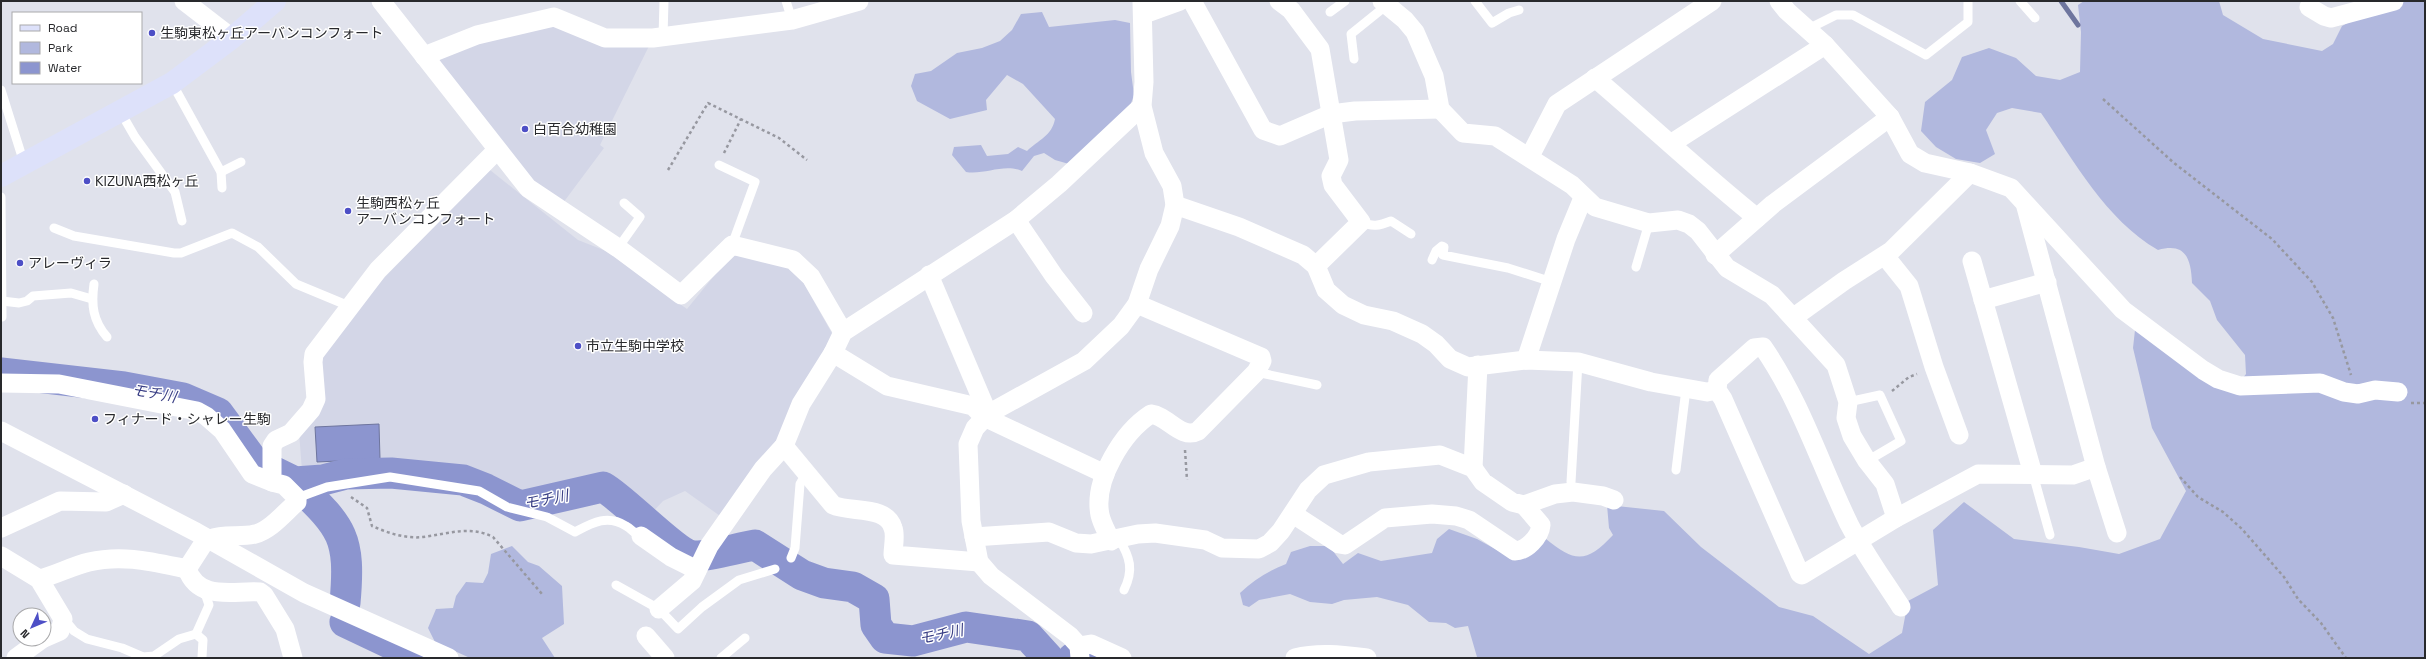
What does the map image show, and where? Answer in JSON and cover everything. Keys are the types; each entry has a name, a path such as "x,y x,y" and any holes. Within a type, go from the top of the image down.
{"street":[{"path":"184,1 232,38"},
{"path":"1,176 24,162 172,83 232,38 275,1"},
{"path":"382,1 528,188 618,248 682,295 732,245 793,260 811,278 843,332"},
{"path":"424,56 477,35 554,17 605,38 663,37 792,20 839,4 859,1"},
{"path":"1122,658 1091,644 1080,652 1050,619 991,576 979,562 974,537 968,444 975,428 986,416 1084,361 1106,342 1136,304 1149,269 1170,226 1175,205 1172,186 1154,153 1142,106 1143,8 1180,1"},
{"path":"1192,1 1263,130 1280,136 1331,114 1355,111 1440,109"},
{"path":"1279,1 1291,10 1320,49 1339,160 1331,176 1333,186 1361,222 1316,266"},
{"path":"1530,156 1557,104 1712,1"},
{"path":"1779,1 1787,11 1825,45 1890,117 1910,154 1916,158 1970,173 2011,188 2123,310 2183,356 2218,379 2240,386 2320,383 2344,392 2358,394 2375,390 2404,397"},
{"path":"2309,7 2324,16 2331,18 2394,1"},
{"path":"1385,3 1405,20 1415,32 1434,76 1440,109 1463,133 1495,136 1530,156 1572,185 1583,198 1595,207 1649,223 1678,220 1689,224 1698,231 1715,255 1736,274 1772,295 1836,365 1848,402 1846,418 1852,436 1867,461 1885,484 1896,518"},
{"path":"1672,143 1825,45"},
{"path":"1595,78 1672,143 1714,184 1757,218"},
{"path":"659,609 692,581 709,546 763,469 784,446 801,404 833,353 843,332 1016,220 1060,184 1142,106"},
{"path":"1715,255 1757,218 1890,117"},
{"path":"271,474 272,446 276,440 291,433 311,410 316,394 312,362 314,354 349,306 378,270 497,150"},
{"path":"1794,318 1844,281 1885,256 1970,173"},
{"path":"1526,360 1552,282 1583,198"},
{"path":"2025,202 2096,467 2118,533"},
{"path":"1175,205 1239,227 1303,255 1316,266 1326,290 1343,305 1364,314 1393,321 1436,344 1450,359 1468,367 1526,360 1578,362 1651,382 1707,392 1716,390"},
{"path":"1016,220 1054,276 1083,313"},
{"path":"1885,256 1909,286 1934,367 1960,435"},
{"path":"1972,261 2033,474"},
{"path":"929,275 986,416"},
{"path":"1983,300 2047,282"},
{"path":"1115,540 1100,514 1100,496 1105,474 1113,456 1134,429 1151,414 1160,415 1185,433 1192,434 1198,431 1256,372 1262,361 1261,357 1136,304"},
{"path":"1901,607 1860,542 1849,524 1809,430 1781,374 1763,347 1754,348 1718,380 1716,390 1723,399 1800,574 1802,575 1860,542 1896,518 1978,474 2073,475 2096,467"},
{"path":"833,353 887,386 973,406 986,416 1105,474"},
{"path":"1473,468 1478,365"},
{"path":"1,383 59,384 197,411 206,416 222,430 252,474 271,474 284,485 302,496 265,529 255,534 219,535 208,539 190,575"},
{"path":"1,431 124,494 304,593 421,652 449,658"},
{"path":"784,446 833,505 841,509 878,513 889,519 894,528 893,555 979,562"},
{"path":"974,537 1049,532 1076,543 1090,544 1138,534 1155,534 1205,540 1222,548 1259,549 1270,543 1293,514 1308,490 1324,475 1345,467 1370,462 1440,455 1473,468 1483,482 1496,493 1512,502 1524,505 1555,494 1573,492 1603,496 1614,500"},
{"path":"1,528 60,501 106,502 124,494"},
{"path":"1293,514 1333,541 1345,545 1385,518 1422,514 1456,516 1469,520 1515,551 1521,551 1528,546 1542,526 1530,514 1524,505"},
{"path":"641,536 671,557 698,568"},
{"path":"1,556 39,578 64,619 60,631 52,635"},
{"path":"39,578 61,570 107,559 145,560 190,575 200,586 223,594 260,592 275,610 285,629 293,658"},
{"path":"646,636 665,658"},
{"path":"16,658 32,647"},
{"path":"1295,658 1312,655 1340,654 1367,658"}],"lane":[{"path":"663,37 664,1"},
{"path":"786,1 792,20"},
{"path":"1330,12 1345,1"},
{"path":"1475,1 1492,23 1509,13 1519,10"},
{"path":"1808,29 1836,15 1852,15 1926,55 1968,22 1968,1"},
{"path":"2020,1 2035,18"},
{"path":"1354,59 1351,34 1385,3"},
{"path":"172,83 220,172 222,188"},
{"path":"1,90 24,162"},
{"path":"120,111 135,137 175,192 182,221"},
{"path":"220,172 241,162"},
{"path":"719,165 754,182 732,245"},
{"path":"1,197 2,317"},
{"path":"618,248 640,217 624,203"},
{"path":"1361,222 1370,226 1382,225 1391,221 1412,234"},
{"path":"1636,267 1649,223"},
{"path":"54,228 74,236 174,253 181,253 232,233 258,247 296,284 349,306"},
{"path":"1432,260 1436,251 1442,246 1444,247 1443,255 1508,268 1552,282"},
{"path":"94,284 92,299 95,319 98,328 107,337"},
{"path":"2,300 19,303 27,301 33,296 71,294 92,299"},
{"path":"1572,482 1578,362"},
{"path":"1256,372 1318,386"},
{"path":"1676,470 1686,389"},
{"path":"1848,402 1880,395 1901,441 1867,461"},
{"path":"791,558 795,548 800,484 807,472"},
{"path":"2033,474 2050,535"},
{"path":"302,496 324,488 368,479 390,477 479,491 507,507 547,517 575,532 592,523 610,520 619,522 635,534 641,536"},
{"path":"1115,540 1129,555 1130,578 1124,590"},
{"path":"616,585 659,609 678,629 702,607 739,580 775,569"},
{"path":"64,619 74,631 87,639 122,648 143,657 154,656 179,639 196,634 207,614 209,601 194,586 190,575"},
{"path":"196,634 203,640 202,657"},
{"path":"721,658 745,638"}],"path":[{"path":"2104,99 2174,163 2272,239 2312,282 2333,318 2351,374 2356,380"},
{"path":"668,170 708,103 779,138 807,160"},
{"path":"719,165 741,119"},
{"path":"1880,395 1895,390 1909,377 1934,367"},
{"path":"2404,397 2425,403"},
{"path":"1185,433 1187,480"},
{"path":"2180,477 2198,497 2223,512 2242,529 2284,577 2298,599 2320,623 2346,658"},
{"path":"324,488 350,497 364,506 372,526 387,532 423,537 459,530 485,532 493,537 542,594"}],"shaded area":[{"path":"552,22 651,42 600,145 604,148 563,203 543,192 436,62 472,41"},
{"name":"市立生駒中学校","path":"490,170 578,240 606,251 687,309 731,255 779,262 793,270 803,282 834,337 785,430 723,518 685,491 663,501 649,516 609,484 600,482 526,502 460,474 384,466 302,471 299,432 320,354 383,279"}],"green space":[{"path":"2084,1 2219,1 2223,15 2263,39 2322,51 2333,44 2342,26 2361,16 2406,1 2425,1 2425,658 1481,658 1477,657 1468,626 1455,628 1446,623 1429,622 1408,605 1377,597 1344,600 1332,604 1310,602 1290,594 1259,600 1249,607 1243,605 1240,593 1245,588 1267,573 1286,564 1291,552 1310,546 1329,546 1343,564 1358,553 1381,561 1432,553 1437,539 1449,529 1477,539 1506,555 1536,549 1546,539 1556,547 1573,556 1588,555 1596,551 1613,535 1609,528 1607,505 1664,511 1701,547 1779,607 1813,616 1869,654 1902,633 1908,601 1938,585 1933,530 1964,502 2014,539 2079,547 2119,554 2160,539 2186,491 2152,428 2133,348 2135,330 2234,389 2246,374 2245,355 2217,320 2210,301 2192,283 2190,267 2185,254 2175,248 2158,250 2139,237 2122,222 2092,188 2041,113 2012,108 1997,113 1986,130 1995,154 1980,163 1956,159 1936,147 1921,131 1925,102 1952,80 1962,57 1989,48 2016,58 2036,76 2060,80 2080,72 2081,32 2078,5"},
{"path":"1042,12 1049,27 1115,20 1130,23 1131,72 1134,95 1129,109 1069,164 1055,160 1044,153 1034,156 1022,171 1008,168 980,172 966,172 952,155 954,147 981,145 987,156 1008,154 1018,147 1027,151 1048,134 1055,119 1023,84 1007,75 986,100 987,110 950,119 917,101 911,86 915,74 931,71 957,53 982,48 1000,41 1012,30 1021,14"},
{"path":"512,546 528,562 539,566 562,586 564,624 542,638 555,658 470,658 435,642 428,628 436,609 453,608 456,596 466,582 483,583 488,573 491,554"}],"water":[{"path":"379,424 380,459 317,462 315,427"}],"waterway":[{"path":"2061,1 2078,25"},
{"name":"モチ川","path":"1,373 124,387 183,398 218,413 254,462 295,482 323,480 346,474 391,473 463,480 486,489 520,506 603,487 613,493 676,547 687,554 702,556 755,545 802,575 824,583 853,587 874,599 876,625 885,638 913,641 966,627 1028,636 1048,658"},
{"path":"295,482 323,511 340,534 346,562 347,580 345,603"},
{"path":"345,622 421,658"},
{"name":"モチ川","path":"1073,658 1088,654 1099,658"}],"place":[{"name":"生駒東松ヶ丘アーバンコンフォート","path":"152,33"},
{"name":"白百合幼稚園","path":"525,129"},
{"name":"KIZUNA西松ヶ丘","path":"87,181"},
{"name":"生駒西松ヶ丘 アーバンコンフォート","path":"348,211"},
{"name":"アレーヴィラ","path":"20,263"},
{"name":"市立生駒中学校","path":"578,346"},
{"name":"フィナード・シャレー生駒","path":"95,419"}]}
